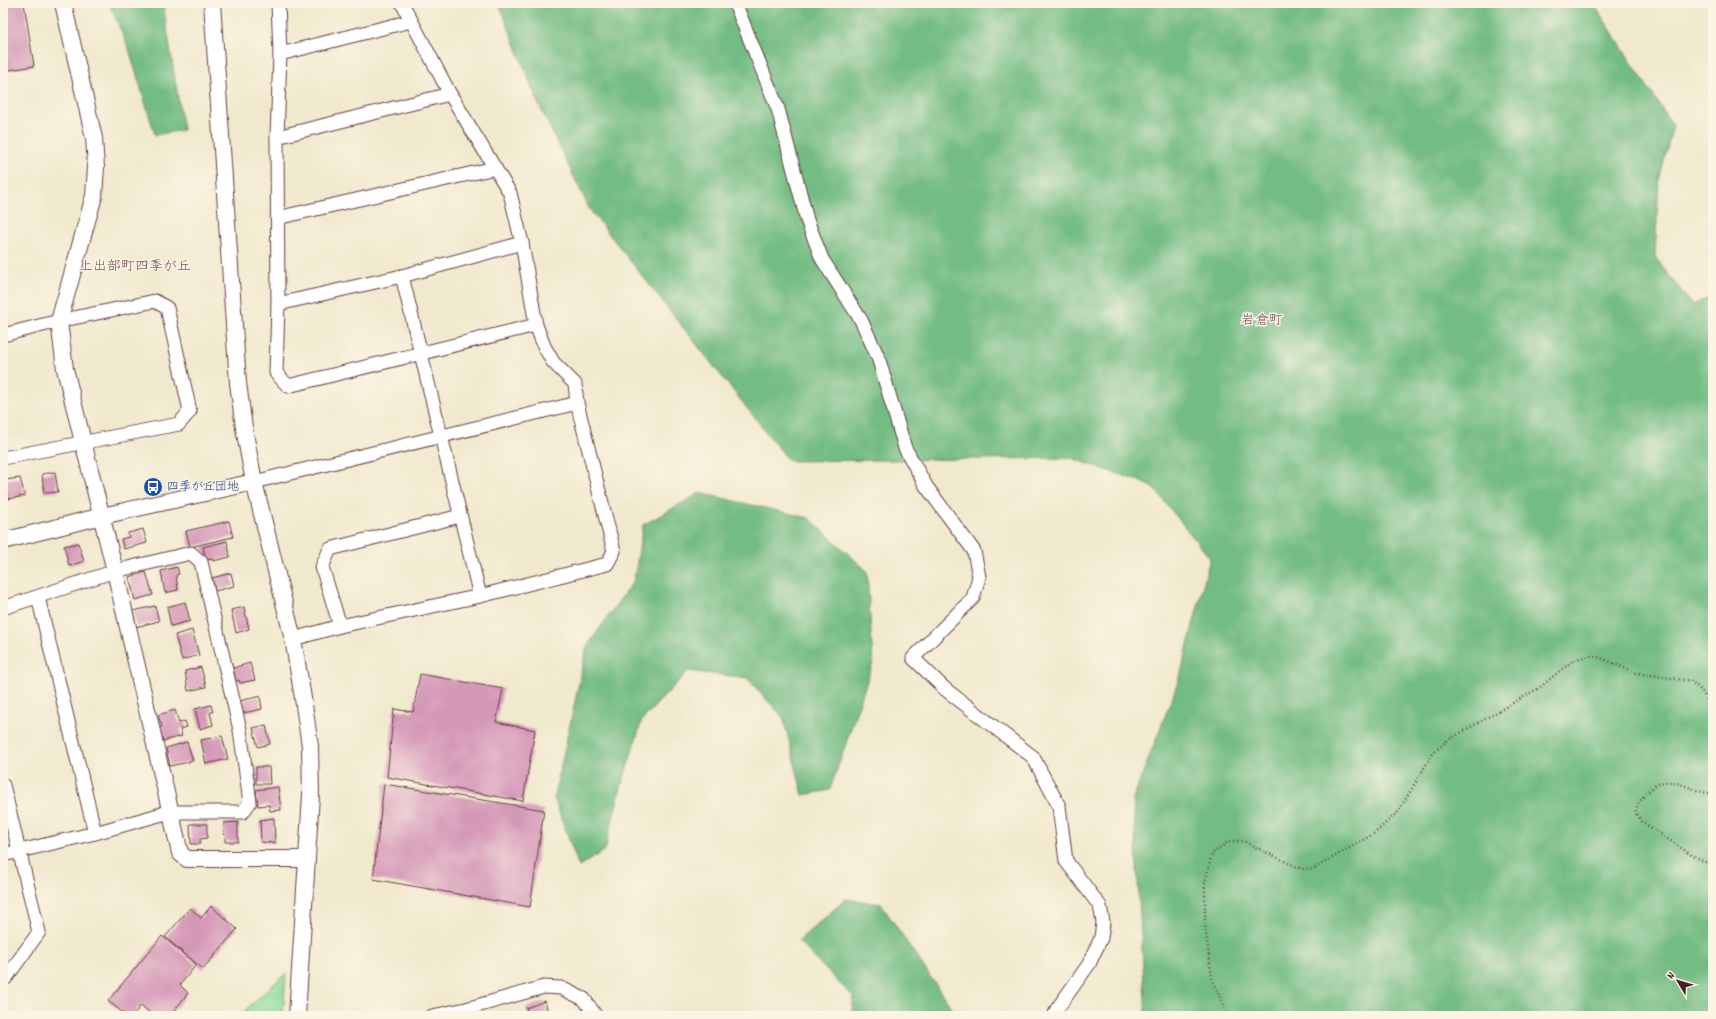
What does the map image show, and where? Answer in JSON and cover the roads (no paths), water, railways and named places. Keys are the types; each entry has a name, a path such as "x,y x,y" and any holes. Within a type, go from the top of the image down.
{"street":[{"path":"63,3 94,138 96,167 94,196 59,320 65,369 102,516 169,812 180,853 187,859 308,859"},
{"path":"212,3 238,383 244,428 254,482 292,639 304,698 310,746 311,795 308,859 297,1016"},
{"path":"278,3 280,54 277,137 278,304 276,373 288,386 420,352 536,325"},
{"path":"292,639 340,626 480,596 607,564 614,552 577,403 575,384 553,362 544,346 536,325 522,243 510,194 450,94 402,3"},
{"path":"735,3 778,109 807,220 822,259 861,320 878,356 905,448 926,486 974,550 979,577 973,598 913,658 945,689 1034,758 1059,806 1066,861 1100,906 1103,922 1101,938 1089,964 1057,1009 1054,1016"},
{"path":"280,54 411,21"},
{"path":"277,137 450,94"},
{"path":"277,218 495,168"},
{"path":"278,304 402,276 522,243"},
{"path":"402,276 480,596"},
{"path":"3,335 59,320 155,301 167,308 190,411 179,424 3,458"},
{"path":"3,541 102,516 254,482 577,403"},
{"path":"340,626 322,567 330,549 460,516"},
{"path":"3,608 115,571 191,553 201,562 240,730 250,802 243,812 169,812 94,833 3,855"},
{"path":"38,597 94,833"},
{"path":"3,785 39,932 3,980"},
{"path":"432,1016 466,1010 544,987 561,988 584,999 596,1016"}],"place":[{"name":"四季が丘団地","path":"153,487"}],"district":[{"name":"上出部町四季が丘","path":"135,267"},
{"name":"岩倉町","path":"1262,321"}]}
